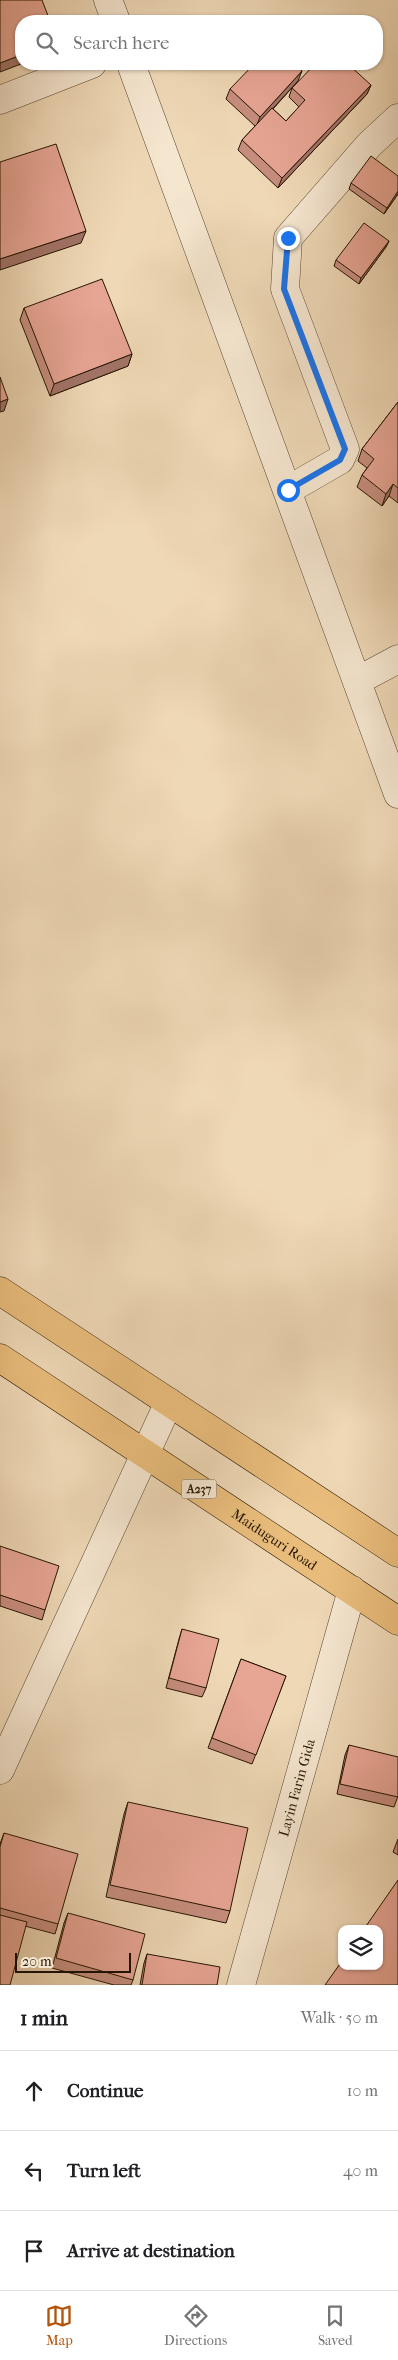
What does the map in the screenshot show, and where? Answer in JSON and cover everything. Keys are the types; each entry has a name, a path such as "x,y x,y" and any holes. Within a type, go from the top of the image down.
{"highway":[{"path":"0,1291 398,1553"},
{"name":"Maiduguri Road","path":"0,1358 398,1621"}],"street":[{"path":"108,0 114,15"},
{"path":"0,100 77,70"},
{"path":"133,70 398,794"},
{"path":"288,490 340,460 345,449 284,289 288,238 369,144 398,118"},
{"path":"357,681 398,659"},
{"path":"0,1770 169,1402"},
{"name":"Layin Farin Gida","path":"241,1985 352,1590"}],"building":[{"path":"0,0 42,0 48,15 15,15 15,57 0,63"},
{"path":"248,70 302,71 260,117 230,89"},
{"path":"309,70 355,70 371,85 282,178 242,140 272,108 286,121 305,100 292,88"},
{"path":"56,144 86,231 0,259 0,162"},
{"path":"371,156 398,176 398,191 387,208 351,183"},
{"path":"364,223 389,241 361,278 336,260"},
{"path":"102,279 132,354 54,384 24,308"},
{"path":"0,377 8,399 0,402"},
{"path":"398,402 398,488 393,484 386,494 362,475 374,459 362,449"},
{"path":"0,1546 59,1566 45,1610 0,1595"},
{"path":"182,1629 219,1639 206,1688 169,1678"},
{"path":"241,1659 286,1676 256,1755 212,1738"},
{"path":"349,1745 398,1757 398,1797 340,1784"},
{"path":"128,1802 248,1828 230,1911 110,1885"},
{"path":"4,1833 78,1854 58,1924 0,1908 0,1847"},
{"path":"398,1880 398,1985 325,1985 338,1967 338,1970 383,1970 383,1925 367,1925"},
{"path":"68,1913 145,1934 133,1980 56,1958"},
{"path":"0,1915 27,1922 10,1985 0,1985"},
{"path":"147,1954 220,1967 217,1985 142,1985"}],"route":[{"path":"288,238 284,289 345,449 340,460 288,490"}]}
